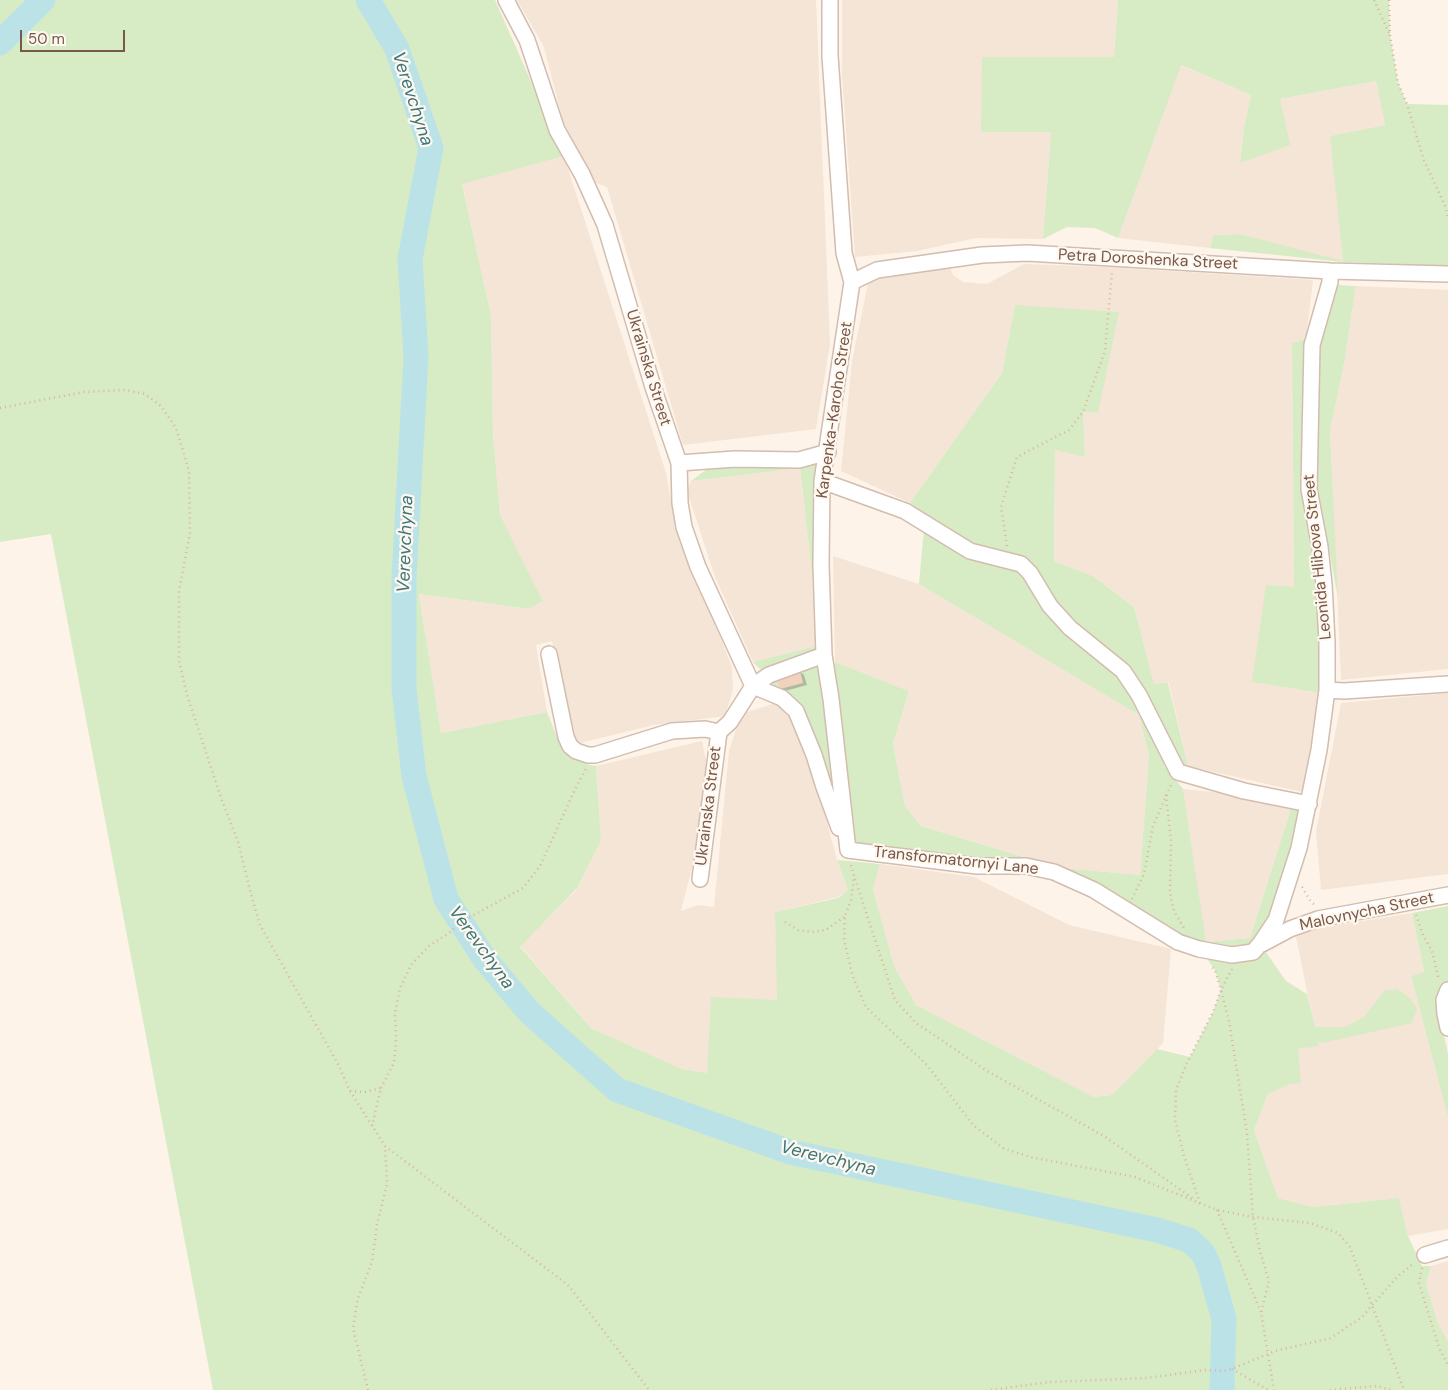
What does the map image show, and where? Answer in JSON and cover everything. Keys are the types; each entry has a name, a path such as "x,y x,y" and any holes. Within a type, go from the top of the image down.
{"street":[{"name":"Ukrainska Street","path":"506,0 528,40 557,130 582,174 605,225 653,387 679,463 680,503 684,527 698,567 754,686 730,722 719,732 700,879"},
{"name":"Karpenka-Karoho Street","path":"830,0 830,56 844,253 852,282 828,452 822,481 821,565 824,656 831,699 848,850"},
{"name":"Petra Doroshenka Street","path":"852,282 878,270 982,255 1027,252 1330,270 1448,274"},
{"name":"Leonida Hlibova Street","path":"1257,948 1276,920 1299,848 1320,750 1328,690 1324,584 1320,547 1309,489 1312,345 1330,282 1330,270"},
{"path":"679,463 735,459 799,460 828,452"},
{"path":"822,481 905,511 970,551 1021,564 1030,573 1050,606 1070,628 1123,671 1139,695 1178,772 1244,791 1309,804"},
{"path":"548,654 566,737 570,746 576,751 588,755 594,754"},
{"path":"754,686 769,675 824,656"},
{"path":"1328,690 1344,691 1448,684"},
{"path":"754,686 782,698 796,711 814,754 824,787 848,850"},
{"name":"Ukrainska Street","path":"594,754 672,732 705,729 719,732"},
{"name":"Transformatornyi Lane","path":"848,850 977,866 1026,866 1054,872 1094,890 1178,942 1199,949 1232,955 1257,948"},
{"name":"Malovnycha Street","path":"1257,948 1290,929 1335,915 1448,895"},
{"path":"1446,995 1445,1014 1448,1028"},
{"path":"1425,1255 1448,1248"}],"path":[{"path":"1374,0 1390,35"},
{"path":"1389,0 1390,35 1398,83 1407,104 1423,158 1446,208 1448,220"},
{"path":"1009,561 1001,507 1017,458 1069,430 1083,412 1105,351 1114,258"},
{"path":"0,408 84,392 126,390 144,394 161,406 176,428 189,471 190,533 178,591 179,661 187,695 221,798 238,842 260,925 339,1066 350,1091 385,1146 568,1285 649,1390"},
{"path":"372,1126 381,1088 394,1063 396,1044 395,1014 400,988 411,965 429,946 449,933 461,922 523,888 540,866 577,785 594,754"},
{"path":"1127,910 1144,874 1153,826 1178,772"},
{"path":"1166,795 1171,841 1170,893 1174,911 1186,930"},
{"path":"848,850 854,876 895,1000 916,1023 987,1071 1104,1136 1200,1203"},
{"path":"854,876 851,900 845,916 844,940 853,977 866,1007 927,1066 973,1125 1003,1148 1030,1157 1135,1177 1217,1210 1253,1217 1310,1223 1338,1233 1350,1247 1404,1390"},
{"path":"1301,878 1302,888 1311,902 1335,915"},
{"path":"1406,902 1416,914 1423,935 1432,951 1438,973 1440,991 1446,995"},
{"path":"785,922 798,930 812,932 826,930 845,916"},
{"path":"1199,949 1215,970 1229,1021 1247,1133 1253,1217 1269,1281 1262,1313"},
{"path":"1200,1203 1184,1156 1175,1120 1176,1090 1186,1065 1213,1012 1221,990"},
{"path":"350,1091 365,1092 381,1088"},
{"path":"368,1390 354,1328 358,1298 372,1262 377,1225 387,1184 385,1146"},
{"path":"1217,1210 1262,1313 1274,1390"},
{"path":"991,1390 1052,1382 1147,1378 1205,1370 1223,1371 1232,1369 1275,1351 1331,1338 1362,1317 1397,1277 1425,1255"},
{"path":"1425,1255 1418,1284 1440,1348 1448,1365"},
{"path":"1232,1369 1268,1390"},
{"path":"1330,1390 1377,1386 1391,1390"}],"shaded area":[{"path":"517,0 816,0 830,344 816,429 683,445 607,187 596,183 563,121 544,47"},
{"path":"842,0 1118,0 1114,57 982,57 1051,131 1043,239 976,238 917,251 855,257 842,75"},
{"path":"1180,65 1251,95 1244,127 1240,163 1280,99 1376,81 1385,125 1331,136 1343,262 1240,234 1213,235 1210,248 1118,238"},
{"path":"564,156 666,473 676,526 732,667 733,690 725,716 654,725 580,743 573,738 552,641 536,645 547,712 441,733 419,594 528,609 543,601 500,516 493,434 491,315 462,183"},
{"path":"1024,264 1107,267 1313,280 1306,339 1292,343 1294,587 1253,682 1321,693 1302,792 1188,766 1169,683 1154,685 1134,607 1093,576 1054,561 1055,450 1085,456 1083,412 1098,413 1015,305 1002,373 910,503 841,471 852,361 869,279 950,267 953,275 963,282 987,284"},
{"path":"1356,286 1448,290 1448,669 1341,680 1330,431 1344,364"},
{"path":"800,468 820,645 753,662 715,577 687,491 691,481"},
{"path":"833,556 919,584 1139,715 1149,756 1140,875 1062,868 921,826 905,806 893,744 909,691 835,662"},
{"path":"1448,693 1448,874 1321,890 1316,832 1341,703"},
{"path":"776,703 792,712 809,755 837,860 848,890 838,897 775,912 778,1000 707,1073 682,1069 591,1028 520,946 578,888 601,840 596,766 702,741 708,769 702,827 681,911 698,905 714,907 729,751 741,714"},
{"path":"1183,789 1233,794 1292,805 1250,938 1205,942"},
{"path":"880,864 974,877 1069,925 1171,949 1163,1043 1111,1095 1094,1097 916,1005 894,966 873,889"},
{"path":"1412,913 1424,973 1411,976 1448,1118 1448,1229 1408,1236 1399,1198 1313,1207 1278,1198 1254,1130 1268,1094 1290,1084 1298,1049 1318,1045 1295,932"},
{"path":"1448,1261 1448,1342 1438,1323 1426,1284 1431,1266"}],"green space":[{"path":"0,0 495,0 564,156 462,184 491,315 493,434 500,515 543,601 529,609 419,594 441,733 547,712 557,737 565,750 589,765 596,766 601,840 578,887 520,947 591,1028 682,1069 707,1073 711,997 777,1000 775,912 838,898 848,890 837,860 880,864 873,889 894,966 916,1005 1094,1097 1111,1095 1157,1049 1190,1057 1213,1012 1221,990 1215,970 1203,953 1239,959 1265,951 1286,981 1307,994 1315,1027 1345,1027 1364,1017 1385,990 1397,989 1411,999 1417,1009 1412,1023 1322,1043 1318,1041 1318,1046 1298,1049 1301,1083 1290,1084 1268,1094 1254,1130 1278,1198 1313,1207 1399,1198 1408,1236 1422,1266 1431,1266 1426,1284 1438,1323 1448,1342 1448,1390 213,1390 51,534 0,542"},
{"path":"1118,0 1389,0 1390,35 1398,83 1407,104 1448,105 1448,266 1343,262 1210,248 1213,235 1240,234 1343,261 1330,136 1385,125 1376,81 1280,99 1290,145 1240,163 1244,127 1251,95 1181,65 1118,238 1095,228 1067,227 1043,239 1051,132 981,132 982,57 1114,57"},
{"path":"1338,285 1356,286 1344,364 1330,431 1338,598 1318,489 1318,349"},
{"path":"1015,305 1119,312 1098,413 1083,412 1085,457 1055,450 1054,561 1093,576 1134,607 1154,684 1168,683 1188,766 1181,764 1128,668 1067,620 1028,565 965,542 910,503 1002,373"},
{"path":"1306,339 1314,545 1320,625 1321,693 1252,682 1266,585 1294,587 1292,343"},
{"path":"822,457 818,494 820,645 800,468 691,481 706,470 747,465 802,464"},
{"path":"924,529 1016,568 1119,673 1139,715 919,584"},
{"path":"820,645 818,652 767,672 760,669 753,662"},
{"path":"821,658 843,831 800,712 760,685"},
{"path":"835,662 909,691 893,744 905,806 921,826 1031,859 972,861 852,848 834,680"},
{"path":"1139,715 1149,726 1165,767 1183,789 1206,942 1250,938 1292,805 1300,807 1302,818 1272,917 1253,944 1244,949 1205,946 1182,937 1062,868 1140,875 1149,756"},
{"path":"1448,906 1448,982 1440,991 1438,1008 1448,1054 1448,1118 1411,976 1424,972 1412,913"}],"building":[{"path":"800,671 803,683 780,689 776,677"}],"waterway":[{"name":"Verevchyna","path":"0,43 43,0"},
{"name":"Verevchyna","path":"368,0 397,49 431,148 410,259 416,357 404,578 404,689 414,776 446,899 484,958 529,1012 617,1090 790,1152 1157,1230 1189,1240 1203,1253 1209,1266 1224,1319 1222,1390"}]}
